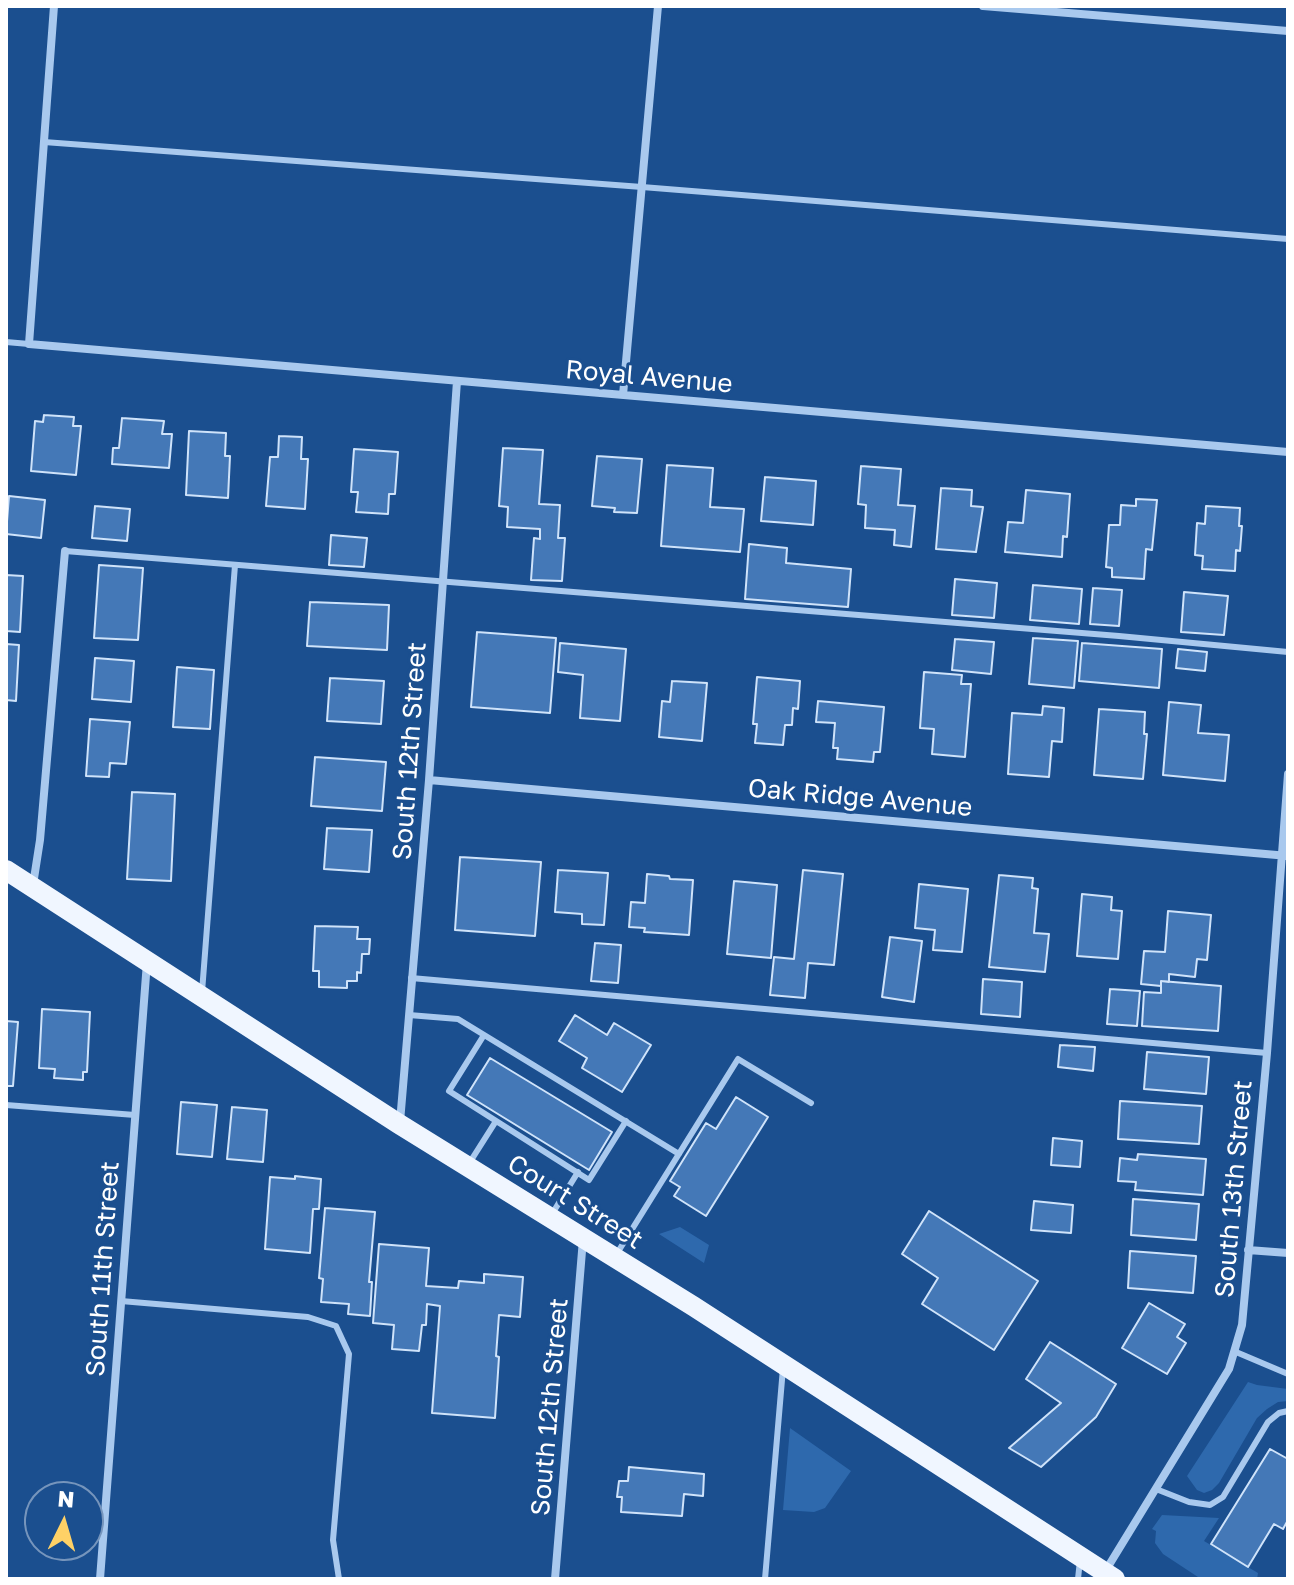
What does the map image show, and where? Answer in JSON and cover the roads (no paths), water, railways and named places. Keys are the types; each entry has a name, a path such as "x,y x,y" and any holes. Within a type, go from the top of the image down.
{"main road":[{"name":"Court Street","path":"6,870 1110,1576"}],"street":[{"path":"29,344 54,6"},
{"path":"623,395 658,6"},
{"path":"983,6 1288,31"},
{"name":"Royal Avenue","path":"29,344 1288,452"},
{"name":"South 12th Street","path":"399,1124 429,780 457,381"},
{"path":"33,887 40,840 65,551"},
{"name":"South 13th Street","path":"1110,1576 1156,1489 1229,1369 1242,1325 1285,856 1288,774"},
{"name":"Oak Ridge Avenue","path":"429,780 1285,856"},
{"name":"South 11th Street","path":"100,1579 147,961"},
{"name":"South 12th Street","path":"555,1579 584,1238"},
{"path":"1248,1250 1288,1253"}],"lane":[{"path":"44,142 1288,239"},
{"name":"Royal Avenue","path":"6,342 29,344"},
{"path":"65,551 1288,652"},
{"path":"202,996 235,565"},
{"path":"411,978 1267,1053"},
{"path":"409,1015 458,1019 679,1154"},
{"path":"484,1035 449,1091 589,1180 626,1121"},
{"path":"615,1257 738,1059 811,1103"},
{"path":"6,1105 135,1115"},
{"path":"467,1166 496,1121"},
{"path":"550,1217 578,1172"},
{"path":"121,1301 308,1317 336,1326 349,1354 333,1540 339,1579"},
{"path":"1236,1352 1288,1374"},
{"path":"765,1579 784,1365"},
{"path":"1156,1489 1189,1502 1210,1505 1223,1497 1268,1422 1279,1413 1288,1411"},
{"path":"1078,1579 1080,1557"}]}
